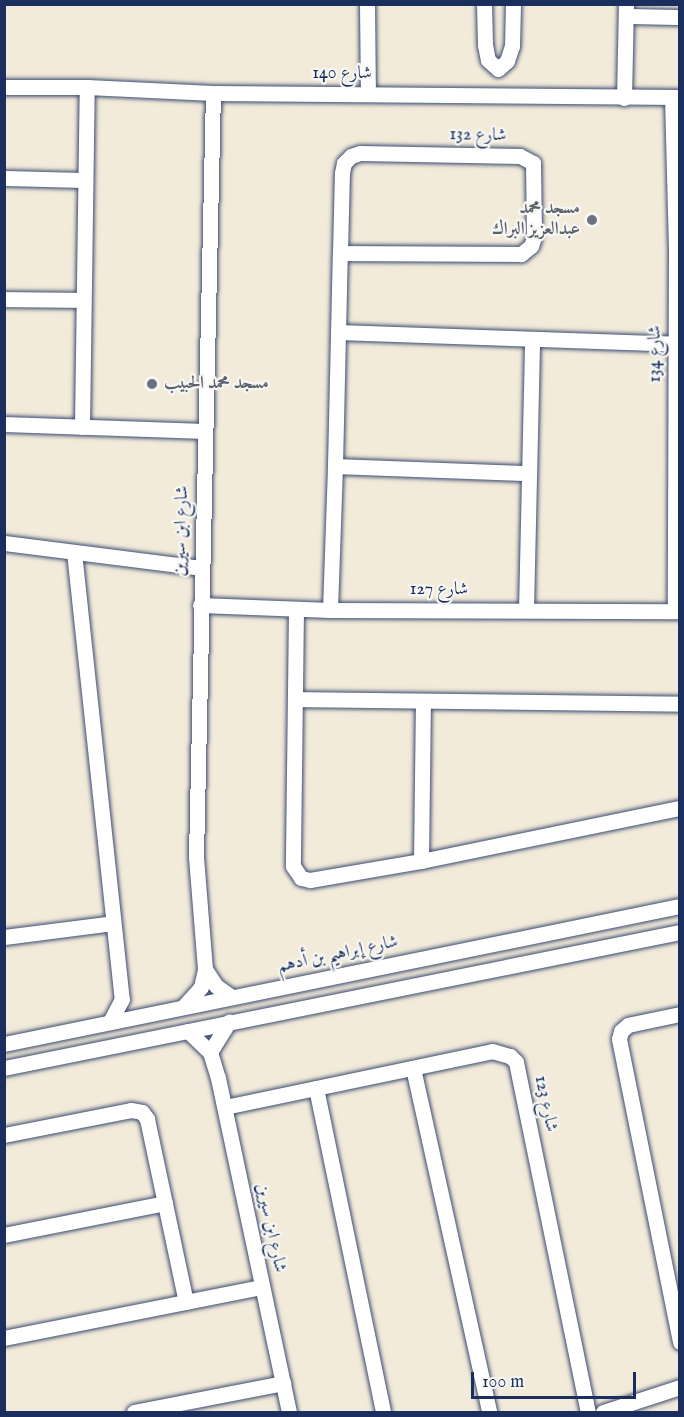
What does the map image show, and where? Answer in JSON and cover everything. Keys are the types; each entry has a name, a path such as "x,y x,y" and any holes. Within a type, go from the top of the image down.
{"street":[{"path":"367,4 368,93"},
{"path":"484,4 484,45 488,60 498,69"},
{"path":"496,97 498,69 507,61 512,46 513,4"},
{"path":"624,98 626,10 658,11 680,17"},
{"name":"شارع 140","path":"4,87 87,87 213,93 676,97"},
{"path":"82,427 87,87"},
{"name":"شارع ابن سيرين","path":"184,1006 197,995 205,969 196,857 213,93"},
{"name":"شارع 134","path":"676,97 677,611"},
{"name":"شارع 132","path":"330,610 335,466 340,253 343,168 351,156 360,153 520,156 533,163 534,237 529,250 521,254 340,253"},
{"path":"4,178 85,180"},
{"path":"4,299 83,300"},
{"path":"338,332 676,344"},
{"path":"526,610 532,339"},
{"path":"4,424 205,431"},
{"path":"335,466 529,472"},
{"path":"4,543 201,568"},
{"path":"74,552 122,999 129,1008 144,1015"},
{"name":"شارع 127","path":"200,605 330,610 677,611"},
{"path":"296,609 293,866 297,875 310,880 421,861 680,808"},
{"path":"295,699 680,704"},
{"path":"421,861 423,701"},
{"name":"شارع إبراهيم بن أدهم","path":"4,1044 680,906"},
{"path":"4,937 113,923"},
{"path":"549,932 544,937 544,948 556,957"},
{"path":"4,1068 680,932"},
{"path":"513,939 522,949 519,964"},
{"path":"205,969 216,986 232,997"},
{"path":"110,1022 122,999"},
{"path":"680,1014 628,1025 621,1031 619,1042 680,1342"},
{"path":"188,1031 210,1052 229,1022"},
{"name":"شارع 123","path":"225,1107 492,1051 506,1053 516,1062 588,1413"},
{"name":"شارع ابن سيرين","path":"210,1052 225,1107 289,1413"},
{"path":"413,1068 489,1413"},
{"path":"316,1088 383,1413"},
{"path":"4,1135 139,1110 147,1119 186,1302"},
{"path":"4,1235 165,1203"},
{"path":"4,1338 262,1287"},
{"path":"134,1413 213,1405 283,1383"},
{"path":"603,1413 680,1387"}],"place":[{"name":"مسجد محمد عبدالعزيز البراك","path":"592,220"},
{"name":"مسجد محمد الحبيب","path":"152,384"}]}
